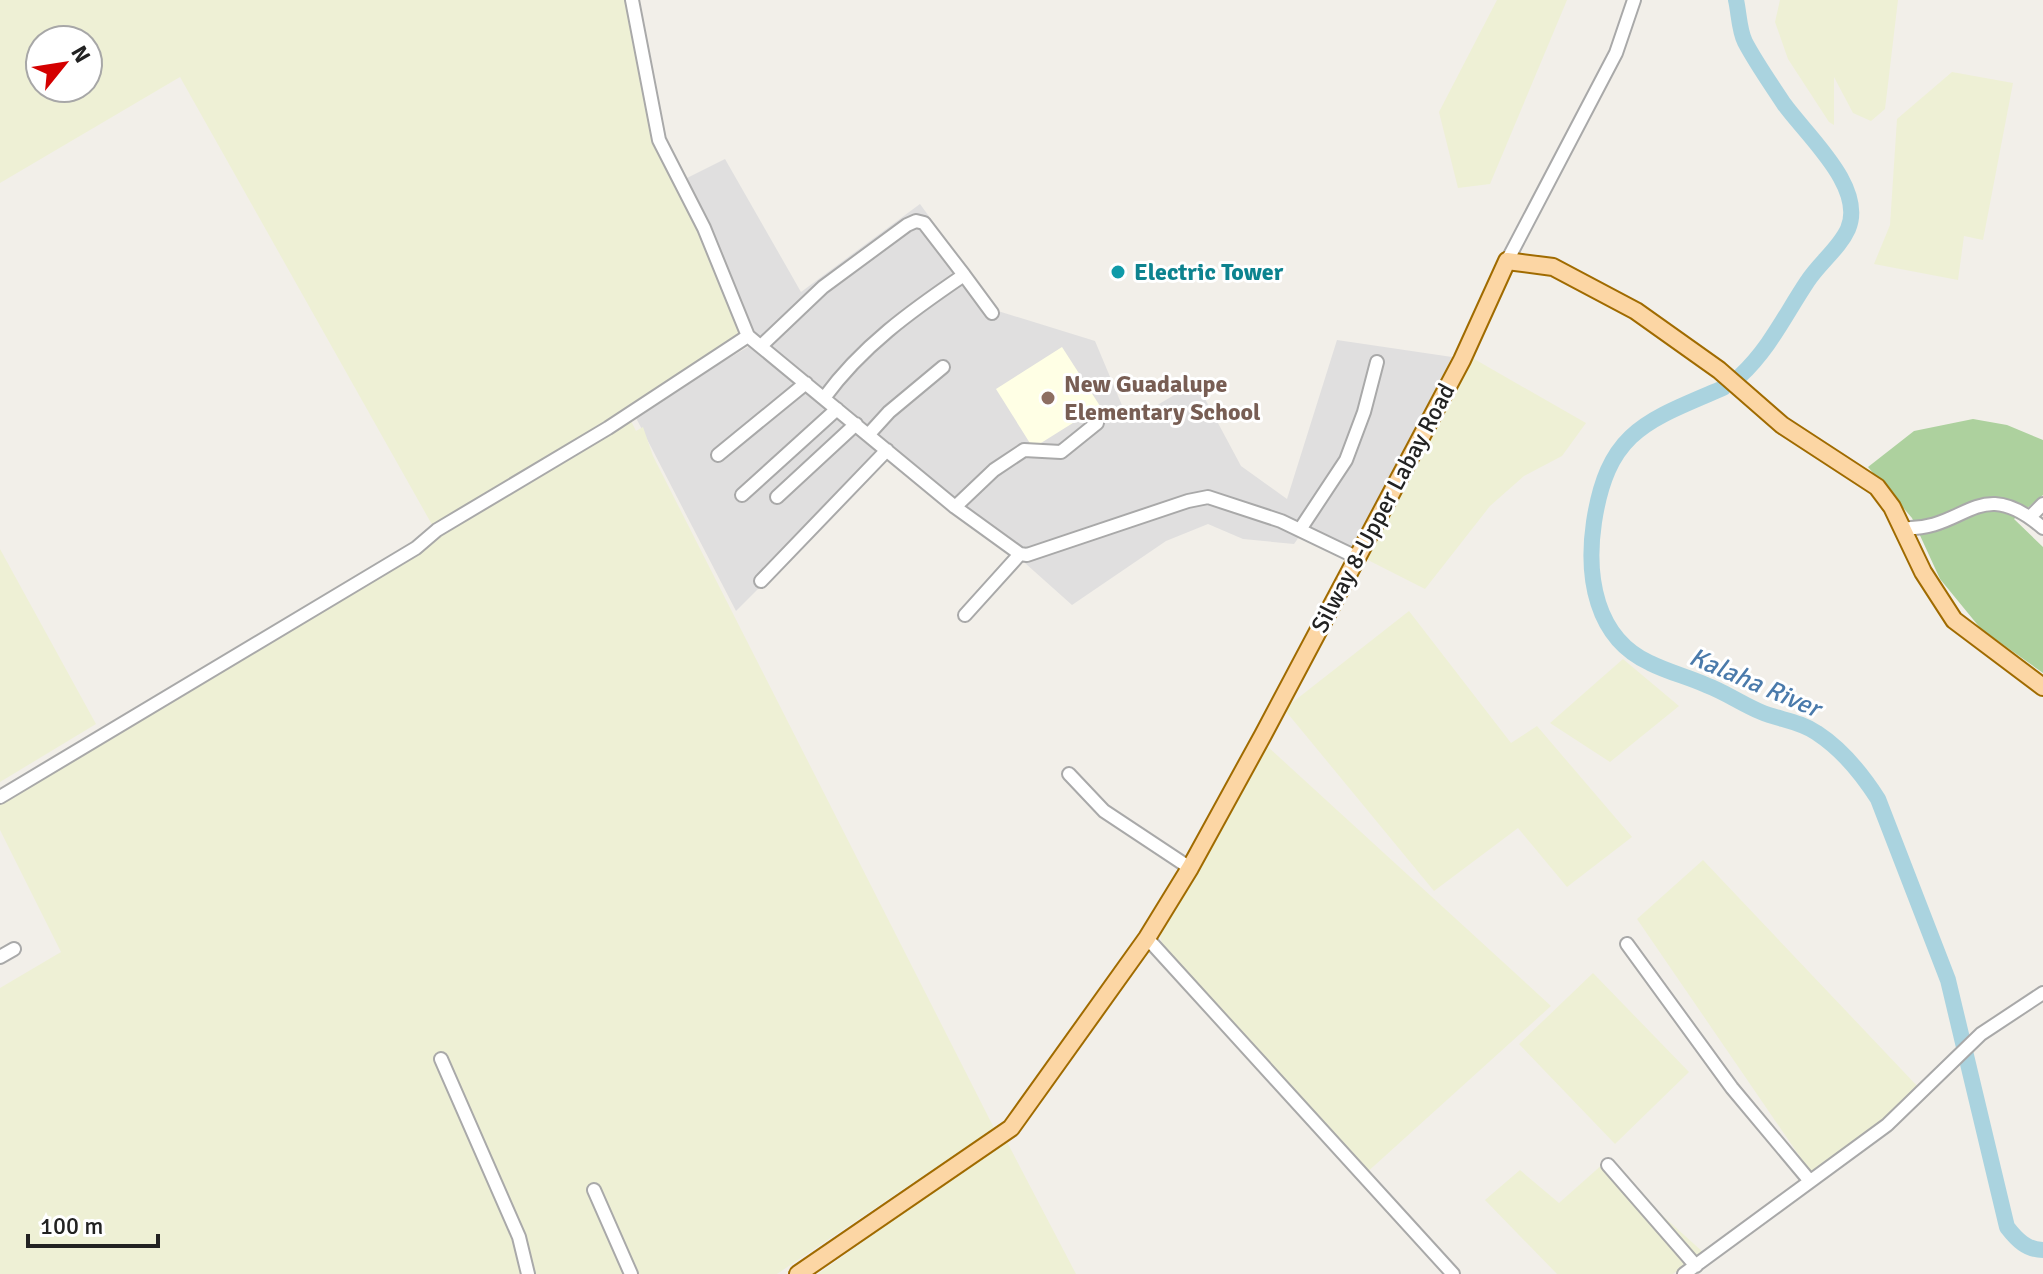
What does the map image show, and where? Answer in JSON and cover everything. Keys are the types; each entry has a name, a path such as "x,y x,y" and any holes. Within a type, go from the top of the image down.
{"main road":[{"path":"1507,261 1537,263 1570,274 1678,339 1782,425 1877,487 1902,528 1923,572 1954,620 2043,687"},
{"name":"Silway 8-Upper Labay Road","path":"798,1274 1011,1128 1147,938 1190,868 1455,373 1507,261"}],"street":[{"path":"632,0 659,140 704,228 748,336 955,507 1020,554 1032,554 1208,497 1301,528 1356,557"},
{"path":"1507,261 1616,53 1634,0"},
{"path":"761,346 823,287 912,222 927,225 992,313"},
{"path":"824,398 847,366 876,340 964,275"},
{"path":"0,797 416,548 437,530 608,428 748,336"},
{"path":"1301,528 1346,460 1364,412 1377,362"},
{"path":"869,434 889,412 943,367"},
{"path":"718,455 806,383"},
{"path":"742,495 837,409"},
{"path":"955,507 994,470 1021,452 1061,452 1097,423"},
{"path":"777,497 856,424"},
{"path":"761,581 887,450"},
{"path":"1902,528 1924,530 1938,526 1964,510 1984,504 2003,504 2030,517 2043,528"},
{"path":"2030,517 2043,504"},
{"path":"965,615 1020,554"},
{"path":"1069,774 1104,811 1190,868"},
{"path":"1147,938 1453,1274"},
{"path":"1627,944 1732,1088 1809,1180"},
{"path":"0,957 14,949"},
{"path":"1684,1274 1887,1125 1981,1034 2043,993"},
{"path":"441,1059 519,1237 528,1274"},
{"path":"1608,1165 1696,1266"},
{"path":"594,1190 631,1274"}],"shaded area":[{"path":"0,0 627,0 653,115 747,337 628,415 636,431 643,427 653,456 994,1128 777,1274 0,1274 0,988 61,952 0,830 0,796 435,530 180,77 0,183"},
{"path":"1497,0 1567,0 1490,184 1458,188 1439,112"},
{"path":"1780,0 1898,0 1885,109 1871,121 1853,113 1834,77 1834,125 1829,122 1788,59 1775,22"},
{"path":"1952,72 2013,83 1983,240 1964,236 1958,280 1874,264 1890,225 1897,119"},
{"path":"725,159 801,292 920,204 998,311 1095,341 1129,422 1196,382 1241,466 1287,499 1337,340 1452,357 1353,550 1306,527 1294,544 1243,539 1208,524 1166,541 1072,605 961,506 888,459 736,611 634,414 753,344 687,178"},
{"name":"New Guadalupe Elementary School","path":"1062,347 1100,406 1033,448 996,389"},
{"path":"1469,356 1586,423 1562,456 1524,476 1490,506 1425,589 1362,557"},
{"path":"0,549 96,724 0,782"},
{"path":"1409,611 1511,743 1537,726 1632,837 1567,887 1518,828 1434,891 1284,709"},
{"path":"1623,659 1679,706 1610,762 1550,723"},
{"path":"1267,746 1551,1006 1364,1175 1165,956 1160,935"},
{"path":"1703,860 1920,1089 1885,1120 1811,1173 1637,919"},
{"path":"1593,973 1689,1072 1615,1144 1519,1044"},
{"path":"1006,1140 1076,1274 818,1274"},
{"path":"1604,1163 1704,1253 1673,1274 1557,1274 1485,1200 1520,1170 1559,1203"}],"green space":[{"path":"1973,419 2007,425 2043,440 2043,495 2014,519 2043,547 2043,673 1981,629 1940,579 1912,518 1868,467 1914,431"}],"waterway":[{"name":"Kalaha River","path":"1736,0 1745,42 1784,104 1831,162 1849,196 1851,213 1844,236 1812,275 1760,354 1740,376"},
{"name":"Kalaha River","path":"1723,388 1652,421 1635,433 1609,467 1600,491 1592,543 1598,603 1606,622 1631,652 1761,712 1810,729 1844,755 1872,790 1948,980 2007,1227 2023,1243 2043,1250"}],"place":[{"name":"Electric Tower","path":"1118,272"},
{"name":"New Guadalupe Elementary School","path":"1048,398"}]}
